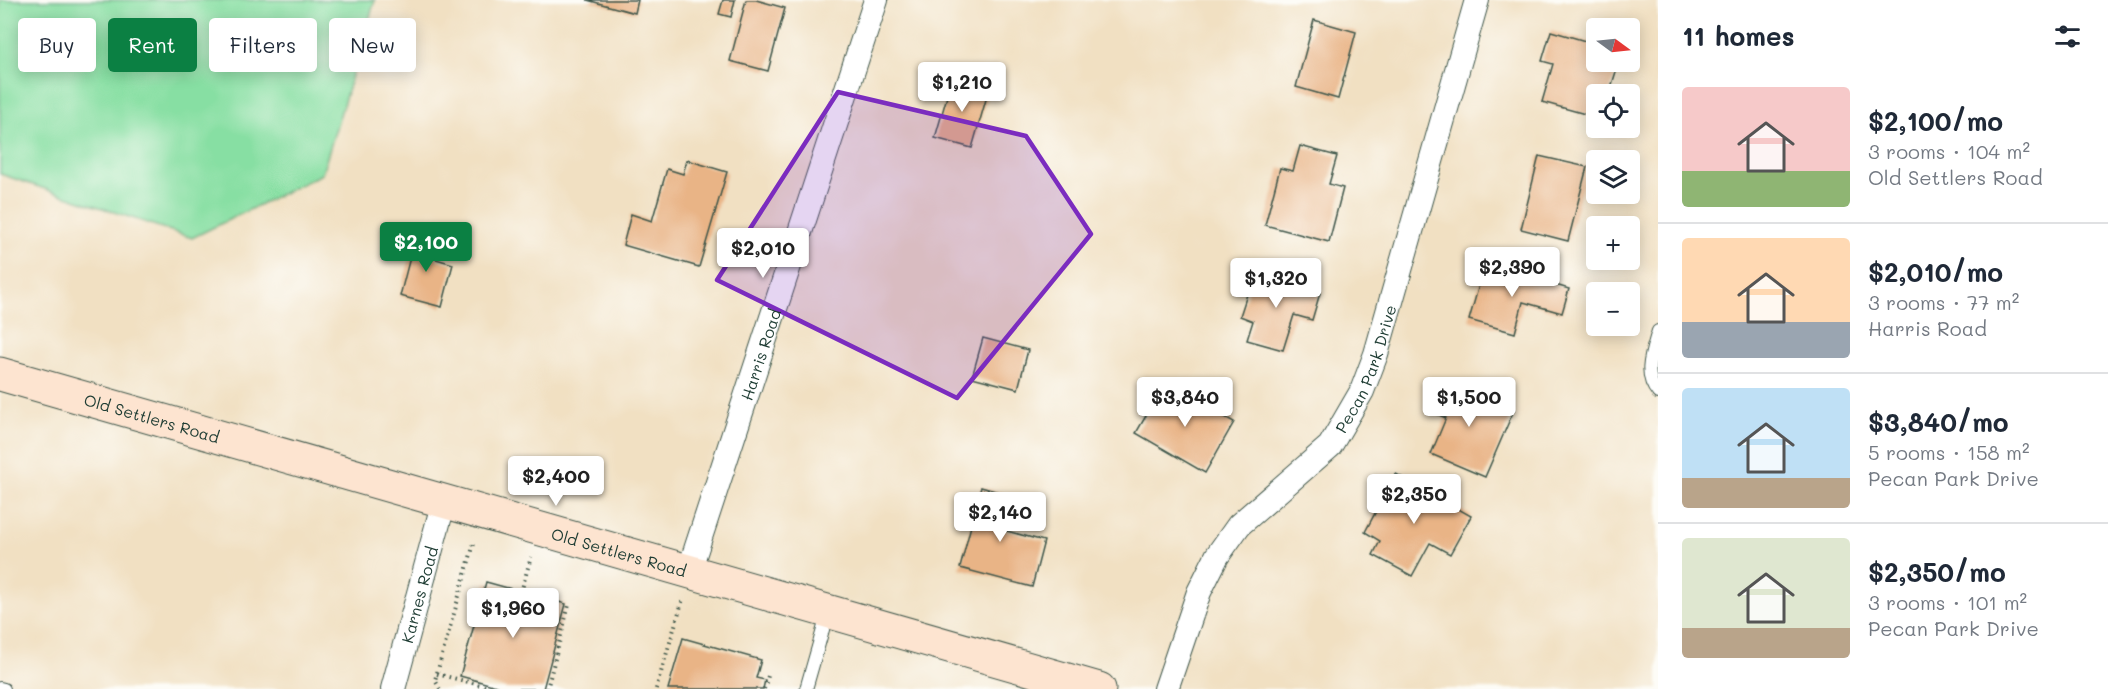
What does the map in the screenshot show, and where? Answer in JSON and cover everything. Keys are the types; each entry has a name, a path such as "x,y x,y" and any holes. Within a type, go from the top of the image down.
{"main road":[{"name":"Old Settlers Road","path":"0,374 444,501 686,585 828,611 1099,689"}],"street":[{"name":"Harris Road","path":"686,585 876,0"},
{"name":"Pecan Park Drive","path":"1166,689 1199,592 1217,556 1239,525 1330,446 1362,391 1376,354 1478,0"},
{"name":"Karnes Road","path":"393,689 444,501"}],"lane":[{"path":"1658,331 1648,368 1652,387 1658,393"},
{"path":"806,689 828,611"}],"path":[{"path":"440,689 435,680 475,540"},
{"path":"521,592 531,557"},
{"path":"656,689 686,585"},
{"path":"547,689 569,605"},
{"path":"438,674 496,689"},
{"path":"764,689 768,676"}],"highlighted area":[{"path":"838,92 1026,136 1091,234 957,398 717,280"}],"green space":[{"path":"0,0 375,0 370,18 329,18 329,72 353,72 322,174 192,238 0,174"}],"building":[{"path":"587,0 638,0 635,13"},
{"path":"723,0 735,0 731,17 719,14"},
{"path":"746,0 756,0 785,8 768,71 730,61"},
{"path":"1314,20 1356,32 1338,99 1296,87"},
{"path":"1551,31 1586,41 1586,72 1616,72 1612,84 1586,84 1586,114 1542,102 1553,64 1542,61"},
{"path":"952,79 989,89 972,148 935,138"},
{"path":"1300,146 1337,156 1329,184 1343,188 1329,242 1265,225 1280,168 1293,171"},
{"path":"1539,156 1586,167 1568,241 1521,229"},
{"path":"687,160 727,172 699,267 623,245 631,214 652,221 667,169 683,174"},
{"path":"416,234 441,240 436,259 453,264 442,307 400,296"},
{"path":"1485,264 1569,289 1562,313 1523,302 1515,333 1469,320"},
{"path":"1254,273 1320,293 1312,320 1294,315 1283,350 1247,340 1253,321 1240,316"},
{"path":"983,338 1028,350 1018,389 972,377"},
{"path":"1444,380 1514,410 1485,477 1431,454 1446,418 1430,411"},
{"path":"1165,383 1234,422 1205,473 1136,433"},
{"path":"1396,474 1471,516 1450,554 1430,543 1412,576 1373,555 1380,541 1365,532"},
{"path":"981,487 1013,496 1003,530 1044,541 1032,587 960,568"},
{"path":"486,582 566,604 543,689 507,689 460,676"},
{"path":"683,638 761,660 756,678 765,680 763,689 668,689"}]}
